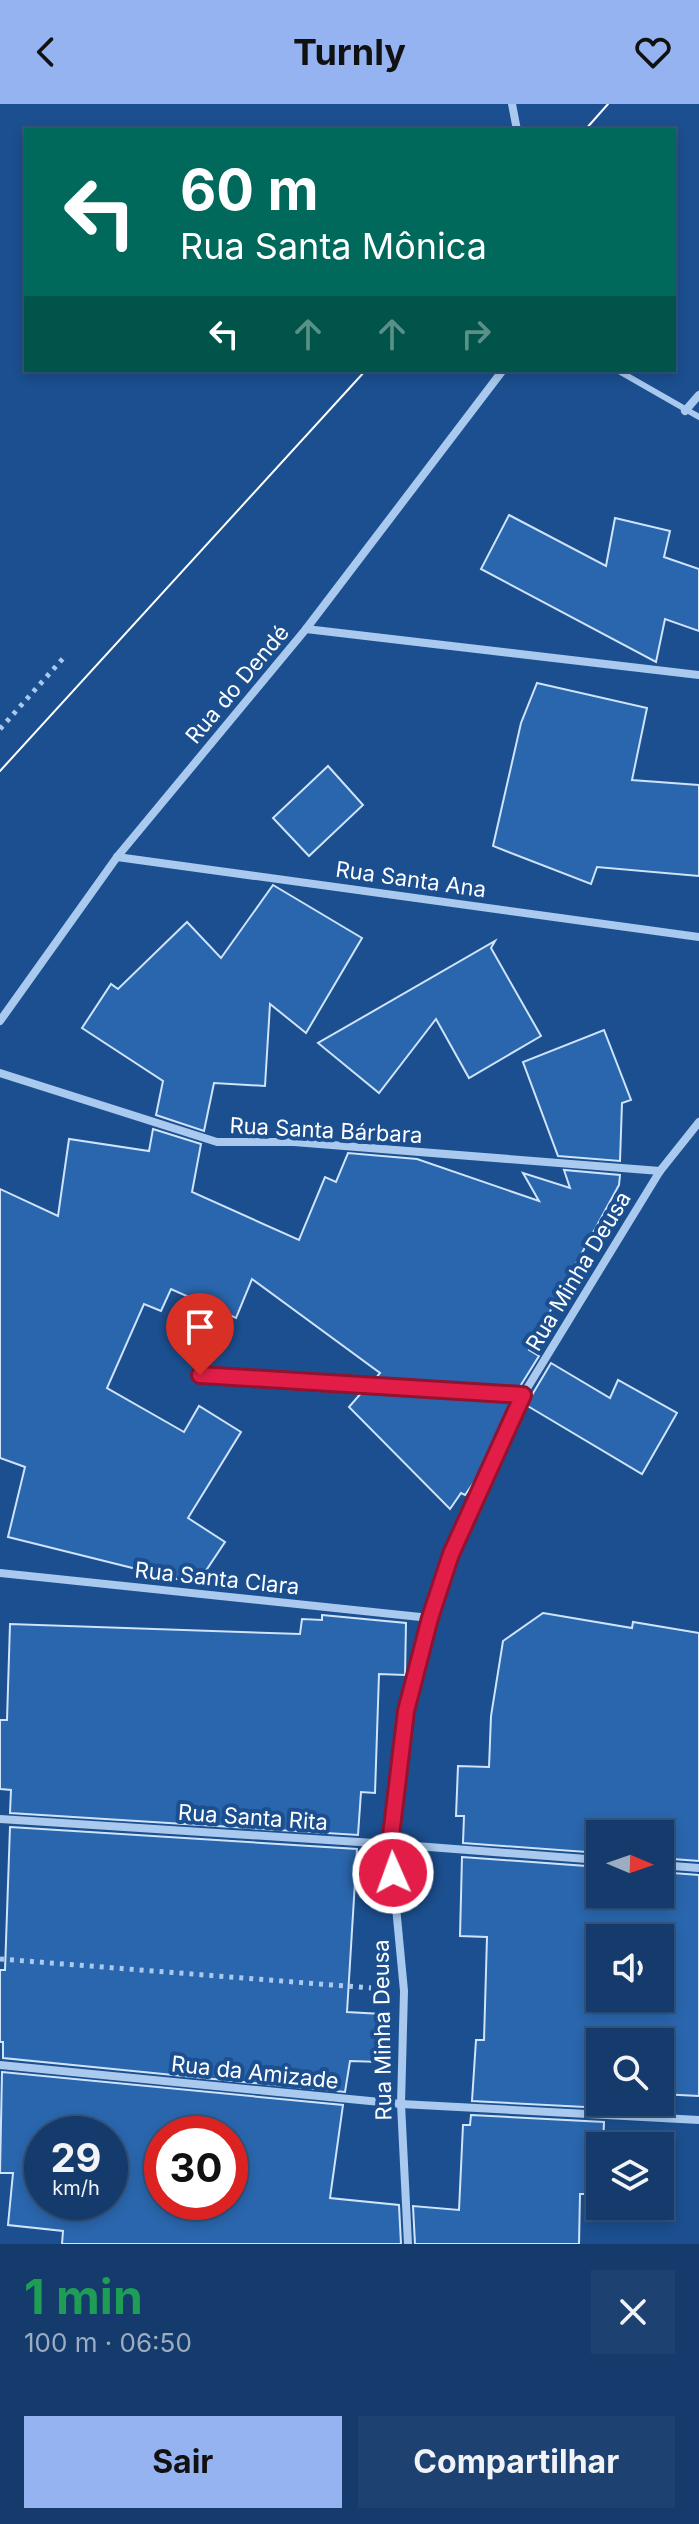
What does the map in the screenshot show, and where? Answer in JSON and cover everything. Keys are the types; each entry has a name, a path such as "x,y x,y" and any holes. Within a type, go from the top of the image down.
{"street":[{"path":"512,104 517,128"},
{"name":"Rua do Dendé","path":"0,1021 117,857 306,629 501,372"},
{"path":"685,411 699,395"},
{"path":"306,629 699,675"},
{"name":"Rua Santa Ana","path":"117,857 699,937"},
{"name":"Rua Santa Bárbara","path":"0,1073 217,1142 294,1142 660,1171"},
{"name":"Rua Minha Deusa","path":"408,2244 401,2104 404,1991 390,1844 406,1711 430,1618 451,1554 523,1395 660,1171 699,1122"},
{"path":"200,1375 523,1395"},
{"name":"Rua Santa Clara","path":"0,1573 430,1618"},
{"name":"Rua Santa Rita","path":"0,1819 586,1859"},
{"path":"674,1866 699,1868"},
{"name":"Rua da Amizade","path":"0,2065 401,2104 699,2120"}],"lane":[{"path":"620,372 699,417"}],"path":[{"path":"0,729 66,655"},
{"path":"0,1959 404,1991"}],"building":[{"path":"509,515 606,566 615,518 670,531 664,557 699,569 699,631 665,619 656,662 481,569"},
{"path":"537,683 647,708 632,780 699,785 699,876 597,867 591,884 493,846 521,723"},
{"path":"328,766 363,805 309,856 273,818"},
{"path":"273,885 362,938 306,1033 270,1004 265,1086 214,1083 204,1131 156,1115 163,1081 82,1028 111,984 118,989 187,922 221,958"},
{"path":"495,941 491,948 541,1036 469,1078 436,1019 379,1093 318,1043"},
{"path":"604,1030 631,1100 622,1103 620,1161 558,1156 523,1062"},
{"path":"153,1129 201,1144 192,1192 299,1240 325,1177 336,1182 348,1153 417,1159 539,1201 523,1173 570,1188 564,1170 620,1175 619,1185 529,1350 539,1356 519,1388 375,1379 380,1373 252,1279 236,1318 171,1289 161,1311 144,1304 107,1388 184,1432 199,1406 241,1432 188,1518 225,1542 197,1584 8,1537 25,1467 0,1458 0,1189 58,1216 69,1139 149,1151"},
{"path":"551,1363 610,1398 618,1380 677,1413 642,1474 526,1405"},
{"path":"362,1392 512,1401 481,1472 465,1495 461,1493 450,1509 349,1407"},
{"path":"543,1613 632,1628 633,1622 699,1633 699,1861 674,1859 674,1820 586,1820 586,1852 463,1843 464,1816 456,1816 458,1766 489,1767 491,1716 503,1641"},
{"path":"322,1615 406,1623 405,1675 379,1674 375,1793 361,1792 358,1835 10,1813 11,1790 0,1789 0,1720 7,1720 10,1624 300,1634 302,1619 322,1620"},
{"path":"10,1827 357,1849 347,2012 382,2014 381,2062 350,2061 345,2092 3,2058 3,2042 0,2042 0,1970 5,1970"},
{"path":"462,1857 586,1866 586,1908 674,1908 674,1873 699,1875 699,2096 674,2095 674,2028 586,2028 586,2107 472,2101 476,2040 484,2040 487,1937 460,1936"},
{"path":"2,2072 343,2105 330,2198 399,2205 401,2244 62,2244 63,2231 8,2225 13,2173 0,2173"},
{"path":"471,2115 604,2122 604,2132 586,2132 586,2194 580,2194 579,2244 415,2244 413,2206 459,2210 463,2125 470,2125"}],"tram line":[{"path":"587,128 608,104"},
{"path":"0,771 364,372"}],"route":[{"path":"200,1375 523,1395 451,1554 430,1618 406,1711 390,1844 393,1873"}]}
